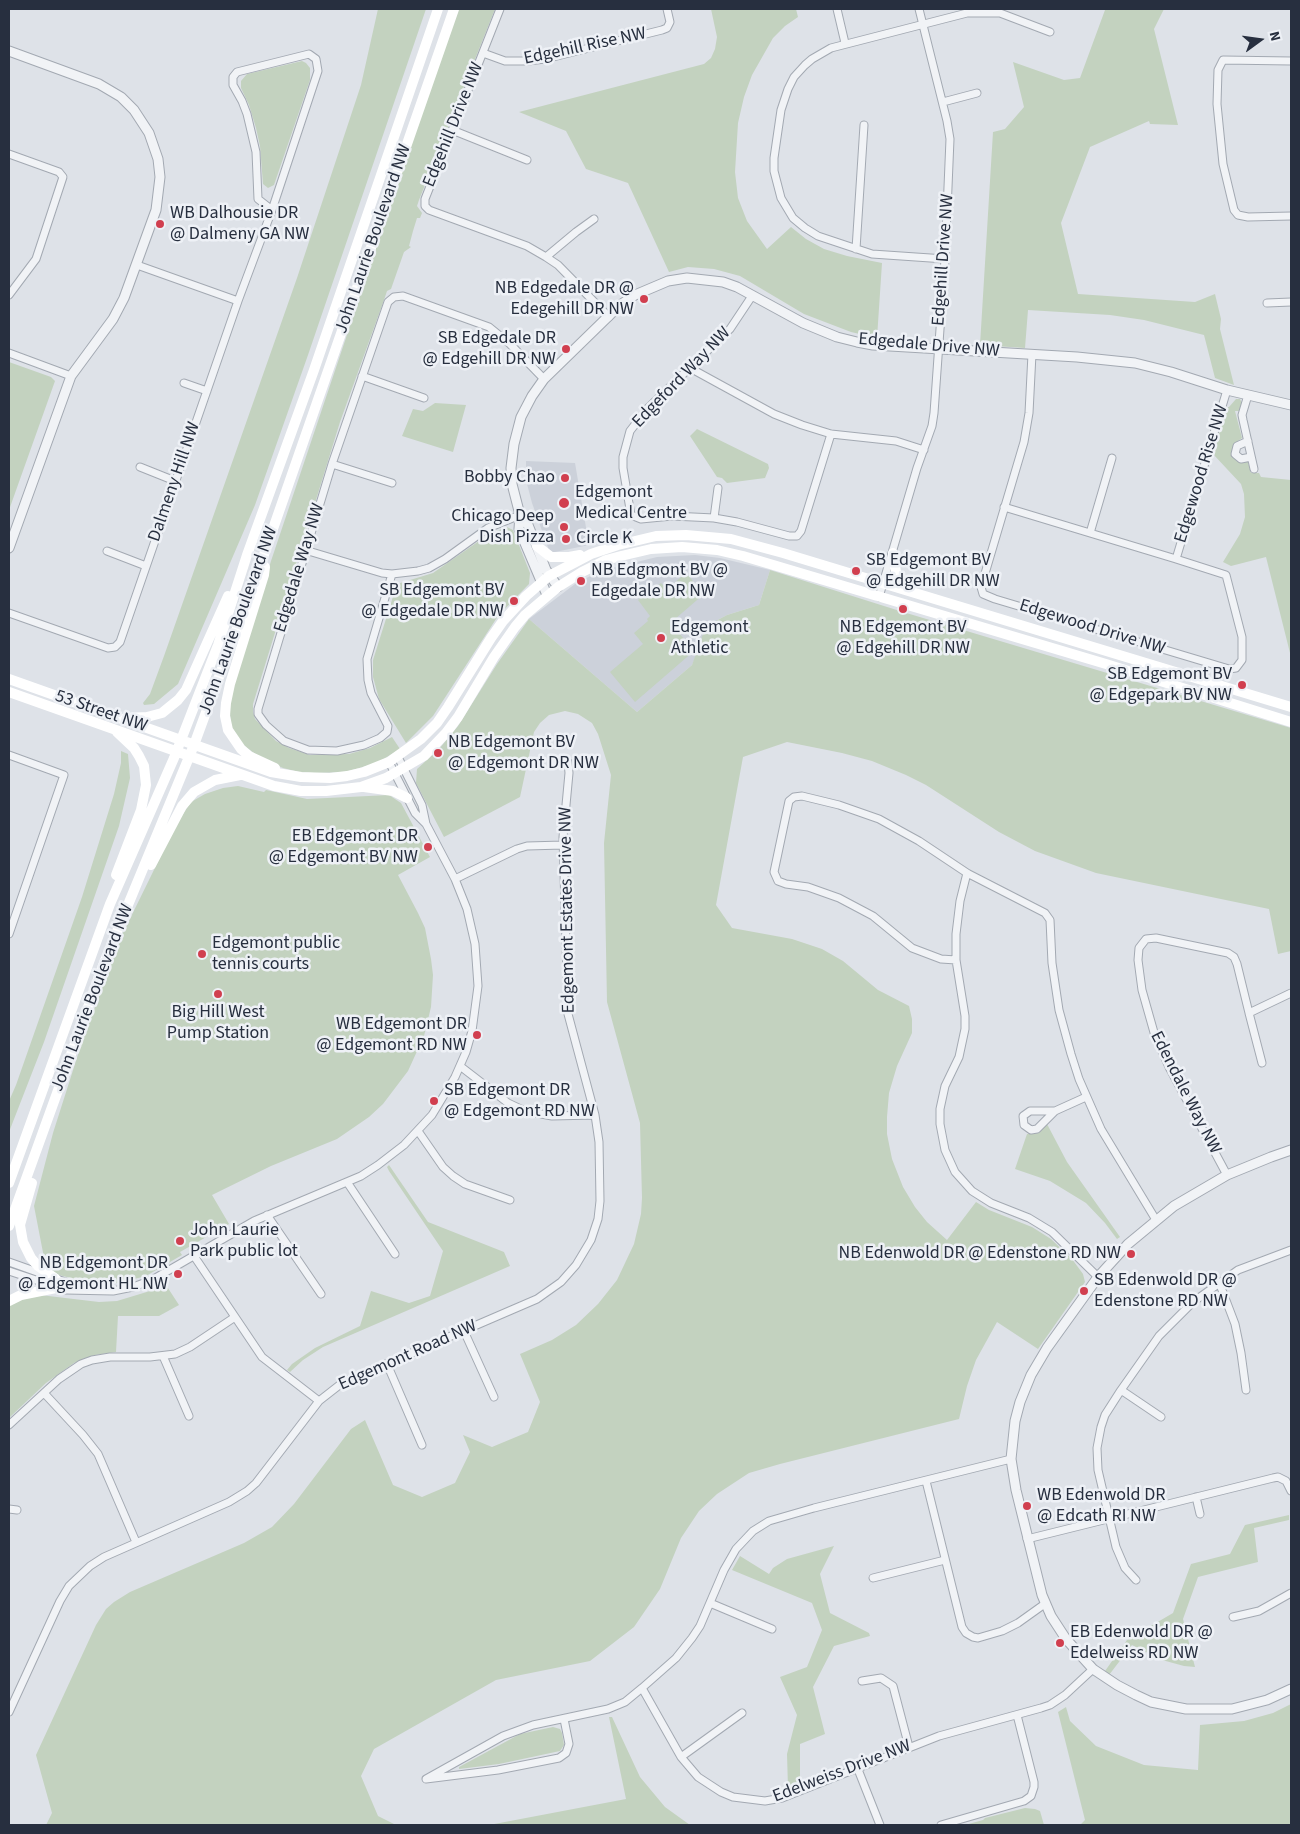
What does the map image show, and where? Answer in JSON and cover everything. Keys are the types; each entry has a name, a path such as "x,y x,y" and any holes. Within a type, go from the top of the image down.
{"main road":[{"name":"John Laurie Boulevard NW","path":"9,1183 110,904 176,752 218,645 246,554 314,370 438,9"},
{"name":"John Laurie Boulevard NW","path":"9,1226 104,963 194,745 266,549 454,9"},
{"path":"266,549 264,575 230,684 226,703 226,716 228,730 242,749 250,756 292,776 330,778 347,776 364,772 393,760 421,740 437,723 503,622 545,579 591,554 631,541 656,536 686,535 731,539 783,553 1291,707"},
{"path":"537,546 546,554 557,558 591,554"},
{"path":"360,787 399,771 424,756 446,733 509,634 525,614 547,595 582,572 606,560 651,550 688,548 717,550 743,556 1106,664 1291,722"},
{"path":"893,553 896,572 902,581 916,594"},
{"path":"122,719 147,717 162,713 170,708 186,690 246,554"},
{"name":"53 Street NW","path":"9,679 271,772 292,776"},
{"name":"53 Street NW","path":"9,692 274,786 326,791 360,787"},
{"path":"110,904 116,876 140,810 146,785 144,766 140,756 115,729"},
{"path":"104,963 110,954 153,859 182,806 194,792 209,782 241,775"},
{"path":"360,787 393,791 407,798"},
{"path":"9,1301 56,1283 31,1258 22,1242 20,1233 24,1207 33,1180 33,1161"}],"street":[{"name":"Edgehill Drive NW","path":"500,9 425,199 426,208 527,246 546,257 558,265 609,317"},
{"name":"Edgehill Rise NW","path":"483,53 505,61 528,62 544,59 662,30 670,22 667,9"},
{"path":"837,9 845,43"},
{"name":"Edgehill Drive NW","path":"879,597 934,413 939,348 951,159 950,139 943,102 919,9"},
{"path":"945,259 872,254 818,236 799,224 788,212 780,198 774,171 774,158 781,110 794,77 812,58 831,48 967,13 990,12 1012,17 1050,32"},
{"path":"9,51 106,88 128,103 145,125 153,142 158,159 160,186 156,210 120,308 71,376 9,548"},
{"name":"Dalmeny Hill NW","path":"9,613 108,648 112,648 120,642 238,301 272,210 318,71 316,59 309,54 237,72 233,77 232,82 242,101 253,136 258,198 272,210"},
{"path":"1291,62 1223,60 1218,70 1217,104 1223,164 1234,210 1242,217 1291,216"},
{"path":"943,102 977,93"},
{"path":"856,249 864,125"},
{"path":"452,130 527,160"},
{"path":"9,154 59,172 63,177 36,259 9,295"},
{"path":"546,257 594,219"},
{"path":"137,265 238,301"},
{"name":"Edgedale Drive NW","path":"558,587 545,579 519,529 520,515 512,484 511,468 514,444 521,417 544,379 620,305 651,287 668,281 687,278 722,282 803,323 837,336 873,345 1032,354 1135,363 1227,390 1291,405"},
{"name":"Edgedale Way NW","path":"392,574 367,660 371,693 388,726 387,732 380,738 350,749 328,751 308,750 276,736 261,719 258,709 332,464 390,299 398,296 488,327 510,344 544,379"},
{"name":"Edgeford Way NW","path":"752,296 730,329 648,408 630,432 623,457 625,486 631,515 637,519 679,516 714,518 789,536 797,536 801,531 830,434"},
{"path":"1267,303 1291,302"},
{"path":"9,353 71,376"},
{"name":"Edgewood Drive NW","path":"1032,354 1027,427 981,587 983,594 1229,669 1236,668 1242,660 1242,637 1226,575 1176,559"},
{"path":"690,368 774,414 830,434 896,442 924,450"},
{"path":"362,376 424,398"},
{"path":"184,383 207,391"},
{"name":"Edgewood Rise NW","path":"1004,507 1176,559 1227,390"},
{"path":"1248,395 1242,415 1254,469"},
{"path":"1248,441 1237,446 1236,454 1240,458 1251,457"},
{"path":"1090,533 1112,458"},
{"path":"332,464 392,482"},
{"path":"140,468 175,481"},
{"path":"714,518 718,488"},
{"path":"305,550 370,570 392,574 418,571 429,568 445,559 488,528 520,515"},
{"name":"Edgedale Drive NW","path":"520,515 528,526 537,546 547,595"},
{"path":"107,551 146,566"},
{"path":"9,755 64,774 9,934"},
{"path":"9,1262 56,1283 66,1290 113,1291 133,1287 152,1280 268,1215 347,1182 384,1161 418,1131 438,1106 460,1066 474,1021 478,970 475,944 469,918 455,879 426,824 422,805 393,760"},
{"name":"Edgemont Estates Drive NW","path":"568,762 569,773 563,826 568,1014 595,1115"},
{"path":"399,771 407,798 415,813 426,824"},
{"path":"956,960 941,959 912,948 873,916 839,898 808,887 778,881 774,872 789,801 794,797 802,796 839,805 879,818 905,832 967,873 1040,910 1048,916 1059,1010 1071,1054 1086,1097 1109,1143 1156,1220"},
{"path":"455,879 517,848 564,845"},
{"path":"967,873 958,916 956,960 964,1007 965,1029 959,1057 945,1086 940,1109 941,1136 950,1162 963,1182 972,1191 991,1203 1029,1218 1061,1238 1098,1276"},
{"name":"Edendale Way NW","path":"1227,1175 1168,1067 1154,1036 1142,990 1138,960 1140,945 1146,939 1156,938 1228,953 1234,957 1237,964 1249,1013"},
{"path":"1262,1063 1249,1013 1291,993"},
{"path":"460,1066 501,1097 525,1111 552,1116 595,1115"},
{"path":"1055,1111 1086,1097"},
{"name":"Edgemont Road NW","path":"9,1712 60,1601 69,1586 90,1566 104,1556 229,1502 247,1491 256,1483 319,1401 342,1384 521,1306 561,1282 587,1249 598,1219 600,1202 599,1142 595,1115"},
{"path":"418,1131 439,1162 453,1176 465,1184 510,1200"},
{"path":"1291,1153 1271,1157 1227,1175 1174,1206 1128,1244 1098,1276 1047,1348 1031,1375 1020,1402 1011,1459 1027,1539 1046,1603 1066,1639 1093,1669 1117,1685 1151,1702 1200,1711 1232,1709 1267,1700 1291,1689"},
{"path":"347,1182 395,1254"},
{"path":"268,1215 321,1294"},
{"path":"1136,1580 1125,1568 1120,1558 1098,1470 1097,1448 1105,1415 1148,1350 1170,1324 1193,1302 1220,1282 1247,1267 1291,1250"},
{"path":"194,1256 262,1357 319,1401"},
{"path":"9,1271 56,1283"},
{"path":"1220,1282 1235,1324 1246,1390"},
{"path":"9,1425 69,1371 92,1360 110,1357 175,1354 190,1347 235,1317"},
{"path":"464,1331 494,1397"},
{"path":"163,1356 190,1416"},
{"path":"387,1364 422,1445"},
{"path":"1121,1390 1161,1417"},
{"path":"44,1393 93,1446 136,1542"},
{"path":"564,1719 570,1744 566,1753 559,1758 498,1770 426,1779 503,1736 533,1725 619,1705 642,1688 684,1648 700,1626 724,1570 736,1549 754,1531 769,1521 1011,1459"},
{"path":"1027,1539 1278,1477 1286,1481 1291,1490"},
{"path":"926,1481 962,1628 966,1633 973,1637 982,1637 1002,1631 1018,1623 1046,1603"},
{"path":"1196,1497 1200,1514"},
{"path":"9,1509 17,1510"},
{"path":"873,1578 945,1560"},
{"path":"1233,1617 1259,1611 1291,1593"},
{"path":"710,1603 772,1629"},
{"name":"Edelweiss Drive NW","path":"642,1688 681,1756 698,1778 733,1797 765,1801 782,1798 909,1747 959,1730 1050,1705 1093,1669"},
{"path":"862,1681 881,1678 893,1686 909,1747"},
{"path":"681,1756 742,1713"},
{"path":"941,1825 1024,1801 1031,1796 1034,1782 1018,1715"},
{"path":"857,1767 880,1825"}],"shaded area":[{"path":"526,461 575,463 589,545 550,553 526,480"},
{"path":"695,555 720,558 770,570 759,605 727,615 712,623 692,665 637,712 529,619 575,584 600,571 657,557"}],"green space":[{"path":"378,9 426,9 255,505 178,684 154,704 144,705 143,703 150,694 164,656 297,278 361,85"},
{"path":"459,9 495,9 419,200 417,206 422,213 420,218 417,218 409,246 411,247 404,252 391,289 387,291 340,422 253,704 255,719 276,741 289,748 310,755 349,754 370,748 392,737 400,749 377,763 345,772 299,772 283,768 261,758 243,745 231,726 229,701 271,561 440,58"},
{"path":"711,9 796,9 798,17 773,38 752,75 744,97 738,123 735,172 738,198 747,221 767,249 791,227 806,239 824,249 882,263 877,338 851,332 804,314 740,276 714,269 688,267 669,272 628,183 586,169 566,131 519,112 704,64 711,58 717,37"},
{"path":"1102,9 1164,9 1154,29 1178,125 1150,124 1149,121 1090,147 1061,223 1078,294 1195,302 1215,294 1221,319 1220,329 1234,385 1215,378 1204,335 1144,320 1110,315 1028,310 1025,348 980,345 993,132 1005,129 1024,107 1013,62 1064,80 1080,78 1105,10"},
{"path":"302,61 310,68 310,80 274,185 268,188 263,184 260,146 249,105 241,88 241,81 247,74"},
{"path":"9,362 51,377 55,381 9,510"},
{"path":"1236,399 1240,399 1242,403 1240,411 1235,411 1242,438 1233,445 1233,454 1242,462 1248,462 1251,473 1259,473 1261,477 1291,480 1291,657 1266,557 1231,566 1223,562 1240,534 1245,517 1244,494 1241,484 1213,454 1227,407"},
{"path":"435,403 466,405 453,452 402,436 413,409 423,411"},
{"path":"697,429 768,464 769,468 765,478 727,483 722,478 717,477 690,436"},
{"path":"507,527 513,530 530,573 529,584 498,616 433,716 406,743 379,699 373,677 373,660 397,584 433,573 489,534"},
{"path":"770,570 903,612 1291,728 1291,951 1278,954 1269,909 1096,873 1035,851 999,832 926,785 872,761 787,742 743,757 716,905 732,928 792,939 822,949 843,961 878,990 909,1006 912,1019 912,1033 897,1066 889,1093 887,1134 892,1159 903,1187 927,1222 947,1240 976,1202 989,1210 1032,1227 1051,1239 1072,1259 1083,1274 1085,1282 1038,1349 997,1322 976,1360 959,1419 749,1473 717,1494 699,1511 681,1538 660,1589 634,1627 590,1661 496,1680 374,1749 361,1776 378,1816 396,1825 46,1825 52,1813 36,1755 96,1625 106,1609 130,1592 244,1543 272,1527 294,1504 351,1429 365,1420 393,1485 422,1497 455,1483 470,1452 463,1435 492,1447 528,1432 540,1402 520,1354 552,1340 576,1325 598,1304 617,1280 634,1244 641,1214 640,1123 607,1002 604,843 611,775 598,734 592,723 578,714 565,711 549,715 534,732 520,797 444,837 416,783 417,769 439,749 458,726 497,664 529,619 637,712 692,665 703,634 712,623 727,615 759,605"},
{"name":"Edgemont Athletic","path":"686,573 704,594 675,619 678,623 674,627 694,651 635,702 610,672 643,644 634,633 648,621 647,619 650,616 638,600 654,586 656,587 661,583 667,589"},
{"path":"121,751 128,754 130,778 119,826 44,1042 9,1132 9,1101 82,897 114,794 121,763"},
{"path":"238,786 307,799 389,795 401,803 430,857 398,875 425,928 431,959 433,975 431,1007 424,1036 408,1071 383,1104 369,1117 337,1139 271,1166 212,1195 229,1224 180,1252 182,1255 146,1276 118,1283 90,1283 59,1275 46,1268 34,1206 53,1133 82,1042 121,937 177,823 191,802 205,794 223,788"},
{"path":"1047,1124 1067,1162 1120,1237 1117,1239 1086,1203 1050,1181 1015,1169 1027,1134 1039,1133"},
{"path":"389,1165 428,1222 504,1252 510,1266 323,1347 303,1360 290,1372 287,1370 292,1364 315,1348 360,1326 371,1291 409,1303 430,1296 443,1251 389,1171 387,1167"},
{"path":"164,1282 179,1305 159,1316 118,1316 116,1352 95,1355 74,1363 46,1383 9,1418 9,1306 16,1301 40,1295 99,1302 117,1301 150,1291"},
{"path":"1289,1515 1289,1520 1254,1528 1258,1562 1198,1577 1183,1619 1195,1667 1162,1660 1132,1645 1109,1675 1105,1671 1127,1640 1173,1613 1191,1564 1230,1554 1245,1525"},
{"path":"834,1546 820,1574 830,1613 869,1633 870,1636 834,1646 813,1687 825,1734 800,1744 800,1783 788,1788 787,1754 797,1715 780,1677 807,1667 822,1630 812,1603 732,1570 740,1556 769,1574 773,1568 787,1559"},
{"path":"1291,1704 1291,1825 1080,1825 1085,1820 1058,1712 1066,1707 1070,1721 1096,1746 1144,1765 1198,1770 1200,1725 1244,1721 1273,1713"},
{"path":"609,1717 612,1717 640,1777 665,1807 690,1825 489,1825 626,1799"},
{"path":"553,1727 560,1729 562,1733 564,1745 560,1751 499,1764 459,1769 459,1767 520,1734"},
{"path":"1025,1808 1040,1811 1044,1825 965,1825 985,1818"}],"place":[{"name":"WB Dalhousie DR @ Dalmeny GA NW","path":"160,224"},
{"name":"NB Edgedale DR @ Edegehill DR NW","path":"644,299"},
{"name":"SB Edgedale DR @ Edgehill DR NW","path":"566,349"},
{"name":"Bobby Chao","path":"565,478"},
{"name":"Edgemont Medical Centre","path":"564,503"},
{"name":"Chicago Deep Dish Pizza","path":"564,527"},
{"name":"Circle K","path":"566,539"},
{"name":"SB Edgemont BV @ Edgehill DR NW","path":"856,571"},
{"name":"NB Edgmont BV @ Edgedale DR NW","path":"581,581"},
{"name":"SB Edgemont BV @ Edgedale DR NW","path":"514,601"},
{"name":"NB Edgemont BV @ Edgehill DR NW","path":"903,609"},
{"name":"Edgemont Athletic","path":"661,638"},
{"name":"SB Edgemont BV @ Edgepark BV NW","path":"1242,685"},
{"name":"NB Edgemont BV @ Edgemont DR NW","path":"438,753"},
{"name":"EB Edgemont DR @ Edgemont BV NW","path":"428,847"},
{"name":"Edgemont public tennis courts","path":"202,954"},
{"name":"Big Hill West Pump Station","path":"218,994"},
{"name":"WB Edgemont DR @ Edgemont RD NW","path":"477,1035"},
{"name":"SB Edgemont DR @ Edgemont RD NW","path":"434,1101"},
{"name":"John Laurie Park public lot","path":"180,1241"},
{"name":"NB Edenwold DR @ Edenstone RD NW","path":"1131,1254"},
{"name":"NB Edgemont DR @ Edgemont HL NW","path":"178,1274"},
{"name":"SB Edenwold DR @ Edenstone RD NW","path":"1084,1291"},
{"name":"WB Edenwold DR @ Edcath RI NW","path":"1027,1506"},
{"name":"EB Edenwold DR @ Edelweiss RD NW","path":"1060,1643"}]}
